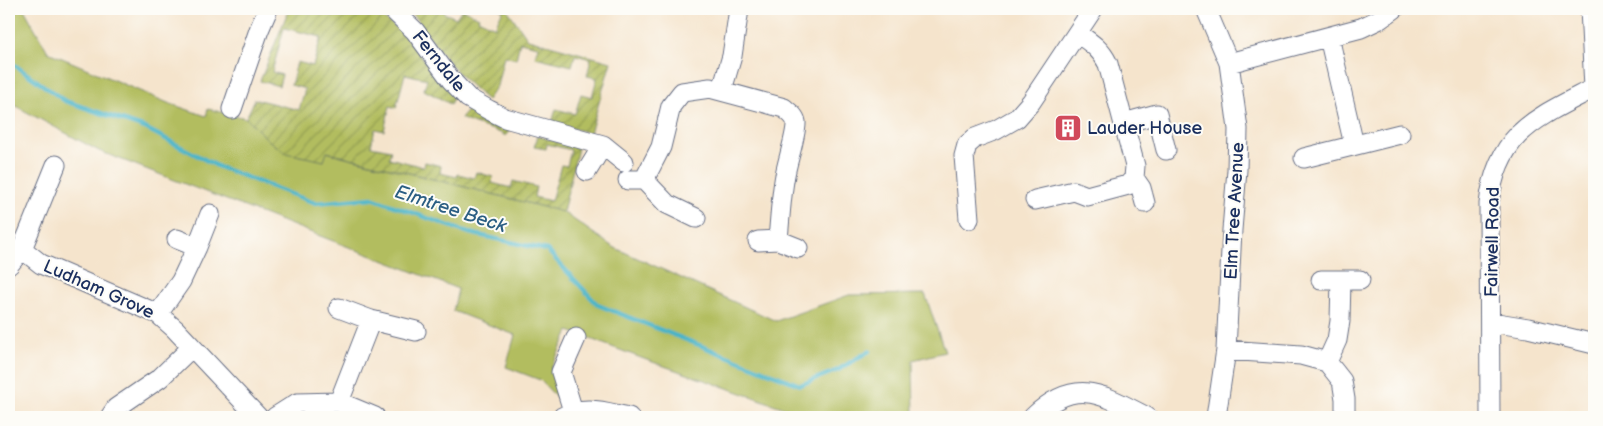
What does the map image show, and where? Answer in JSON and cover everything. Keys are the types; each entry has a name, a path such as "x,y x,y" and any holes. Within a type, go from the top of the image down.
{"street":[{"path":"232,109 268,9"},
{"name":"Ferndale","path":"392,9 415,32 451,80 468,98 505,118 603,146 624,162"},
{"path":"722,90 732,56 739,9"},
{"path":"969,219 964,156 967,144 975,138 996,130 1017,118 1031,102 1093,9"},
{"name":"Elm Tree Avenue","path":"1206,9 1228,63 1238,130 1238,170 1232,230 1226,350 1216,417"},
{"path":"1228,63 1361,28 1380,19 1394,9"},
{"path":"1590,9 1594,88"},
{"path":"1034,200 1074,191 1087,196 1128,185 1134,178 1135,166 1104,55 1077,33"},
{"path":"1329,37 1354,145"},
{"path":"696,218 667,204 636,180 661,147 671,106 682,92 710,88 784,108 796,120 796,130 785,176 778,240"},
{"name":"Fairwell Road","path":"1490,417 1489,204 1492,182 1498,163 1506,148 1521,131 1539,117 1594,88"},
{"path":"1124,123 1157,114 1166,150"},
{"path":"1304,158 1400,134"},
{"path":"587,171 603,146"},
{"path":"9,265 22,249 55,191 56,165"},
{"path":"1134,178 1142,188 1145,203"},
{"path":"158,314 181,281 210,214"},
{"path":"178,239 197,247"},
{"path":"758,241 778,240 798,248"},
{"name":"Ludham Grove","path":"22,249 40,264 158,314 258,417"},
{"path":"1322,280 1351,280 1337,340 1327,362"},
{"path":"339,308 371,320 416,331"},
{"path":"339,402 371,320"},
{"path":"1491,322 1528,328 1594,344"},
{"path":"576,338 561,372 567,414 593,410 624,417"},
{"path":"110,407 160,378 192,347"},
{"path":"1226,350 1302,355 1327,362 1342,381 1345,417"},
{"path":"1033,417 1043,407 1065,395 1078,393 1105,396 1147,417"},
{"path":"275,417 297,403 339,402 375,417"}],"green space":[{"path":"9,9 24,9 48,52 168,103 206,116 208,109 246,118 268,140 324,161 326,152 563,212 613,247 776,321 849,295 925,294 945,352 913,360 914,417 810,417 569,331 551,368 562,403 540,380 506,367 515,335 453,311 458,289 99,151 9,104"},
{"path":"289,9 370,9 400,30 454,97 450,104 424,90 427,79 405,74 396,108 390,106 384,131 375,129 371,146 391,150 389,158 424,167 425,162 441,166 440,173 457,177 458,174 474,178 476,172 493,177 492,183 511,188 513,181 536,187 534,197 551,201 561,165 567,166 571,150 547,144 546,149 534,147 538,136 578,148 563,212 327,152 324,161 286,153 268,140 246,118 255,99 299,110 305,89 291,85 297,62 313,66 321,37 284,28 272,72 282,75 279,86 260,81"},
{"path":"407,9 445,9 444,13 456,18 462,9 495,27 503,10 500,9 507,9 528,39 611,62 590,133 552,123 556,109 575,114 581,94 592,97 597,78 587,76 591,59 575,55 572,66 535,57 538,46 520,42 516,59 504,56 497,86 487,100 453,67"},
{"path":"469,108 511,127 506,136 461,118"}],"waterway":[{"name":"Elmtree Beck","path":"9,61 65,101 145,128 219,167 315,203 372,198 469,233 547,250 598,305 800,385 838,370 869,351"}],"place":[{"name":"Lauder House","path":"1068,128"}]}
